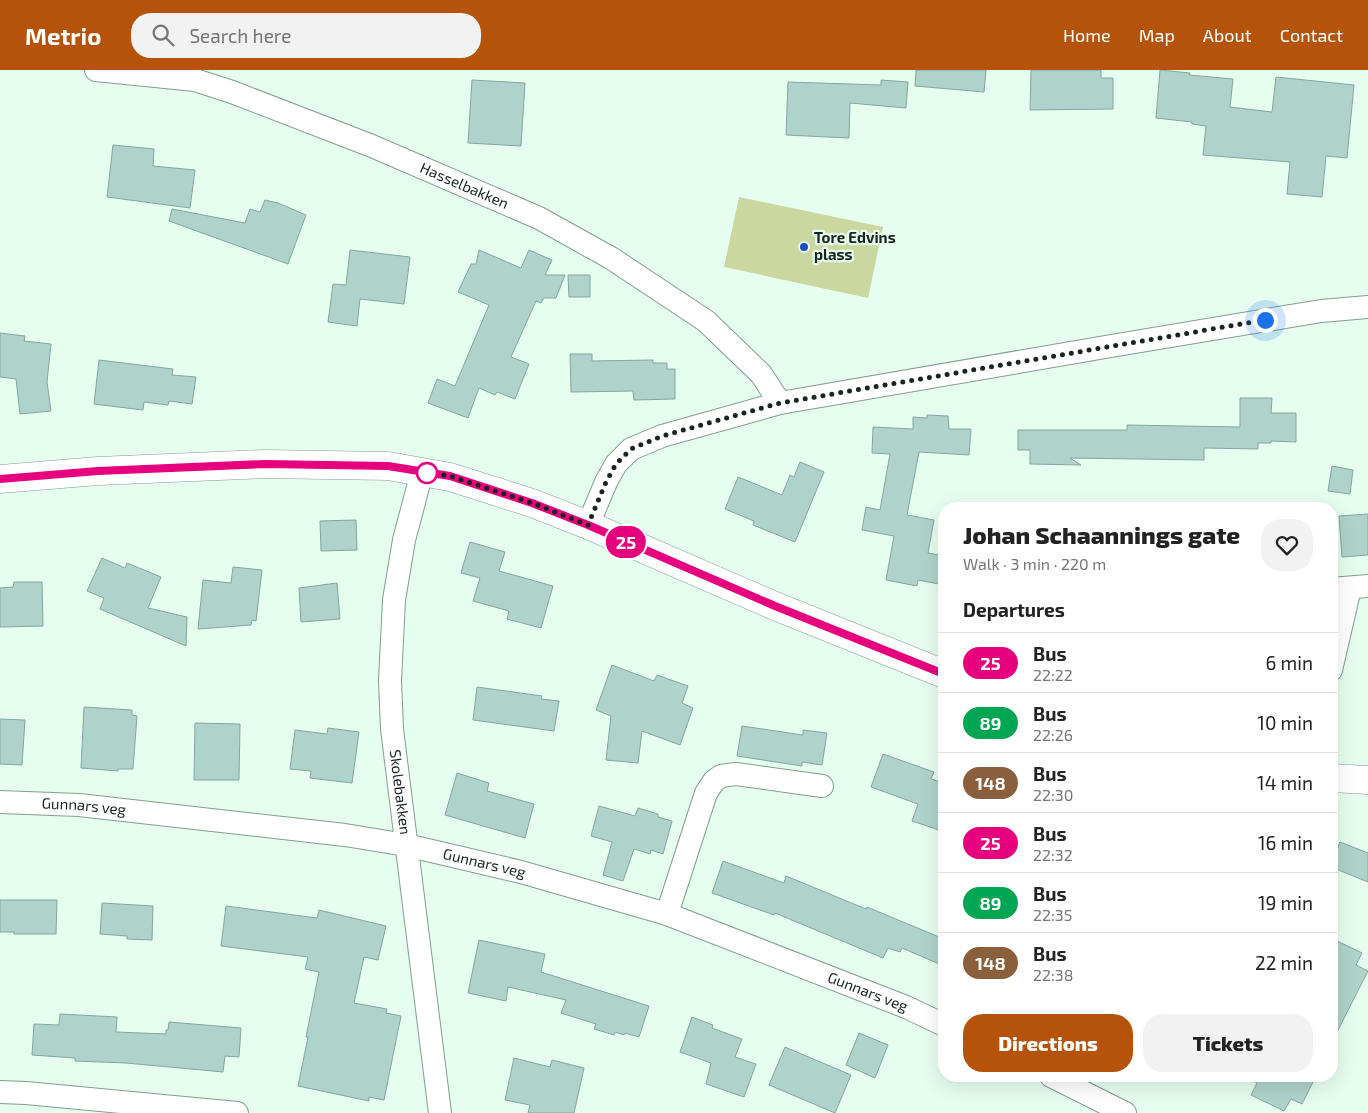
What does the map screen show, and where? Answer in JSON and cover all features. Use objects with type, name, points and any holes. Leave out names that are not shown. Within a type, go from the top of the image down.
[{"type":"street","name":"Hasselbakken","points":[[96,70],[195,80],[232,92],[372,146],[539,218],[611,258],[706,321],[761,374],[780,403]]},
{"type":"street","points":[[588,525],[606,482],[616,464],[631,449],[662,436],[780,403],[1321,311],[1368,307]]},
{"type":"street","points":[[0,479],[98,471],[265,464],[388,466],[450,476],[532,503],[588,525],[775,606],[938,672]]},
{"type":"street","name":"Skolebakken","points":[[422,472],[404,540],[394,600],[390,682],[392,729],[440,1113]]},
{"type":"street","points":[[1338,640],[1350,588]]},
{"type":"street","points":[[667,914],[706,793],[714,781],[721,776],[736,774],[822,786]]},
{"type":"street","points":[[1338,778],[1368,780]]},
{"type":"street","name":"Gunnars veg","points":[[0,802],[79,805],[345,835],[406,845],[521,872],[667,914],[906,1007],[938,1022]]},
{"type":"street","points":[[1062,1082],[1125,1113]]},
{"type":"street","points":[[0,1092],[237,1113]]},
{"type":"green space","name":"Tore Edvins plass","points":[[739,197],[883,227],[868,298],[724,267]]},
{"type":"building","points":[[916,70],[986,70],[984,92],[915,86]]},
{"type":"building","points":[[1031,70],[1101,70],[1101,78],[1113,78],[1113,109],[1030,110]]},
{"type":"building","points":[[1160,70],[1233,79],[1230,107],[1272,112],[1276,77],[1354,85],[1347,158],[1326,156],[1322,197],[1287,194],[1290,162],[1203,155],[1206,126],[1192,124],[1192,122],[1156,118]]},
{"type":"building","points":[[472,80],[525,83],[521,146],[468,143]]},
{"type":"building","points":[[881,80],[908,82],[906,108],[850,103],[849,138],[786,135],[788,82],[881,85]]},
{"type":"building","points":[[113,145],[154,149],[153,166],[195,170],[190,208],[107,197]]},
{"type":"building","points":[[265,200],[278,203],[306,215],[288,264],[169,221],[172,209],[245,223],[250,209],[260,212]]},
{"type":"building","points":[[350,250],[410,257],[404,304],[360,299],[357,326],[328,322],[333,284],[346,285]]},
{"type":"building","points":[[479,250],[521,268],[529,250],[552,260],[545,275],[565,275],[556,298],[544,298],[541,303],[536,301],[511,357],[529,364],[515,399],[497,392],[495,395],[479,388],[468,418],[428,403],[437,379],[455,386],[489,305],[458,292],[471,264],[476,264]]},
{"type":"building","points":[[568,275],[590,275],[590,297],[569,297]]},
{"type":"building","points":[[0,333],[25,336],[24,341],[51,344],[47,382],[51,411],[20,414],[16,379],[0,377]]},
{"type":"building","points":[[570,354],[592,354],[592,361],[653,360],[653,363],[667,363],[667,369],[675,369],[675,399],[634,400],[633,391],[571,392]]},
{"type":"building","points":[[99,360],[173,369],[172,375],[196,377],[192,404],[169,401],[168,405],[144,402],[143,410],[94,404]]},
{"type":"building","points":[[1240,398],[1272,398],[1271,413],[1296,413],[1296,442],[1271,441],[1271,443],[1258,443],[1258,449],[1204,448],[1204,460],[1070,458],[1081,465],[1030,464],[1030,450],[1018,450],[1018,430],[1127,430],[1127,425],[1240,427]]},
{"type":"building","points":[[927,415],[948,416],[949,429],[971,429],[969,455],[919,452],[907,515],[934,520],[928,553],[938,555],[938,584],[918,580],[917,586],[886,580],[894,536],[862,530],[866,507],[880,510],[890,454],[872,453],[873,427],[913,429],[913,417],[927,418]]},
{"type":"building","points":[[800,462],[824,472],[795,542],[753,525],[754,521],[725,509],[738,477],[782,495],[790,475],[794,477]]},
{"type":"building","points":[[1332,466],[1353,470],[1350,494],[1328,491]]},
{"type":"building","points":[[1368,514],[1368,555],[1342,557],[1339,516]]},
{"type":"building","points":[[356,520],[357,550],[321,551],[320,521]]},
{"type":"building","points":[[470,542],[505,552],[499,571],[553,586],[541,628],[507,619],[509,611],[473,601],[480,578],[461,573]]},
{"type":"building","points":[[102,558],[125,568],[127,563],[161,577],[148,608],[187,617],[186,646],[100,609],[104,598],[87,591]]},
{"type":"building","points":[[233,567],[262,570],[256,621],[252,620],[251,625],[198,629],[203,580],[231,583]]},
{"type":"building","points":[[14,582],[42,582],[43,626],[0,627],[0,588],[13,587]]},
{"type":"building","points":[[337,583],[340,619],[301,622],[299,588]]},
{"type":"building","points":[[612,665],[654,681],[657,675],[688,686],[682,703],[693,708],[680,745],[642,731],[638,763],[606,760],[611,716],[596,710]]},
{"type":"building","points":[[477,687],[542,696],[541,699],[559,701],[554,731],[473,720]]},
{"type":"building","points":[[84,707],[132,710],[132,715],[137,716],[133,769],[118,769],[118,771],[81,768]]},
{"type":"building","points":[[0,719],[25,720],[22,765],[0,764]]},
{"type":"building","points":[[195,723],[240,724],[239,780],[194,780]]},
{"type":"building","points":[[742,726],[803,735],[803,730],[827,733],[822,765],[802,762],[802,766],[737,756]]},
{"type":"building","points":[[328,728],[359,732],[352,783],[310,778],[311,771],[290,769],[295,730],[327,734]]},
{"type":"building","points":[[883,754],[934,772],[931,779],[938,781],[938,830],[912,821],[918,804],[871,787]]},
{"type":"building","points":[[457,773],[489,783],[487,791],[534,804],[525,838],[445,815]]},
{"type":"building","points":[[599,806],[635,816],[638,808],[658,814],[658,817],[672,821],[663,854],[651,850],[650,854],[634,849],[623,881],[603,875],[612,842],[591,836]]},
{"type":"building","points":[[1340,842],[1368,853],[1368,882],[1338,870],[1338,847]]},
{"type":"building","points":[[723,861],[784,883],[786,876],[938,937],[938,963],[902,948],[900,952],[888,948],[883,958],[775,913],[774,915],[712,893]]},
{"type":"building","points":[[0,900],[57,900],[56,934],[0,932]]},
{"type":"building","points":[[102,903],[153,906],[152,940],[127,939],[127,936],[100,934]]},
{"type":"building","points":[[226,906],[317,918],[319,910],[386,926],[378,960],[364,957],[354,1003],[387,1009],[386,1013],[401,1016],[384,1100],[369,1097],[369,1101],[298,1086],[319,972],[305,969],[308,957],[221,946]]},
{"type":"building","points":[[479,940],[545,954],[541,972],[649,1006],[639,1037],[615,1032],[614,1035],[594,1029],[596,1024],[561,1013],[566,1000],[508,987],[506,1001],[468,993]]},
{"type":"building","points":[[1338,941],[1362,953],[1356,965],[1368,971],[1338,1030]]},
{"type":"building","points":[[60,1014],[117,1017],[116,1032],[166,1034],[169,1022],[241,1028],[239,1057],[225,1056],[223,1072],[126,1063],[75,1061],[75,1058],[32,1055],[34,1024],[59,1025]]},
{"type":"building","points":[[692,1017],[713,1025],[712,1028],[742,1039],[735,1057],[756,1064],[744,1097],[706,1084],[711,1063],[680,1052]]},
{"type":"building","points":[[859,1033],[888,1045],[875,1078],[846,1065]]},
{"type":"building","points":[[785,1047],[851,1075],[835,1113],[769,1085]]},
{"type":"building","points":[[514,1058],[550,1067],[552,1060],[584,1068],[574,1113],[528,1113],[530,1105],[505,1100]]},
{"type":"building","points":[[1255,1082],[1313,1082],[1302,1104],[1291,1099],[1284,1111],[1251,1095],[1257,1083]]},
{"type":"bus line","name":"25","points":[[0,479],[98,471],[265,464],[388,466],[450,476],[532,503],[588,525],[775,606],[938,672]]},
{"type":"place","name":"Tore Edvins plass","points":[[804,247]]},
{"type":"route","points":[[427,473],[422,472],[450,476],[532,503],[588,525],[606,482],[616,464],[631,449],[662,436],[780,403],[1265,320]]}]
